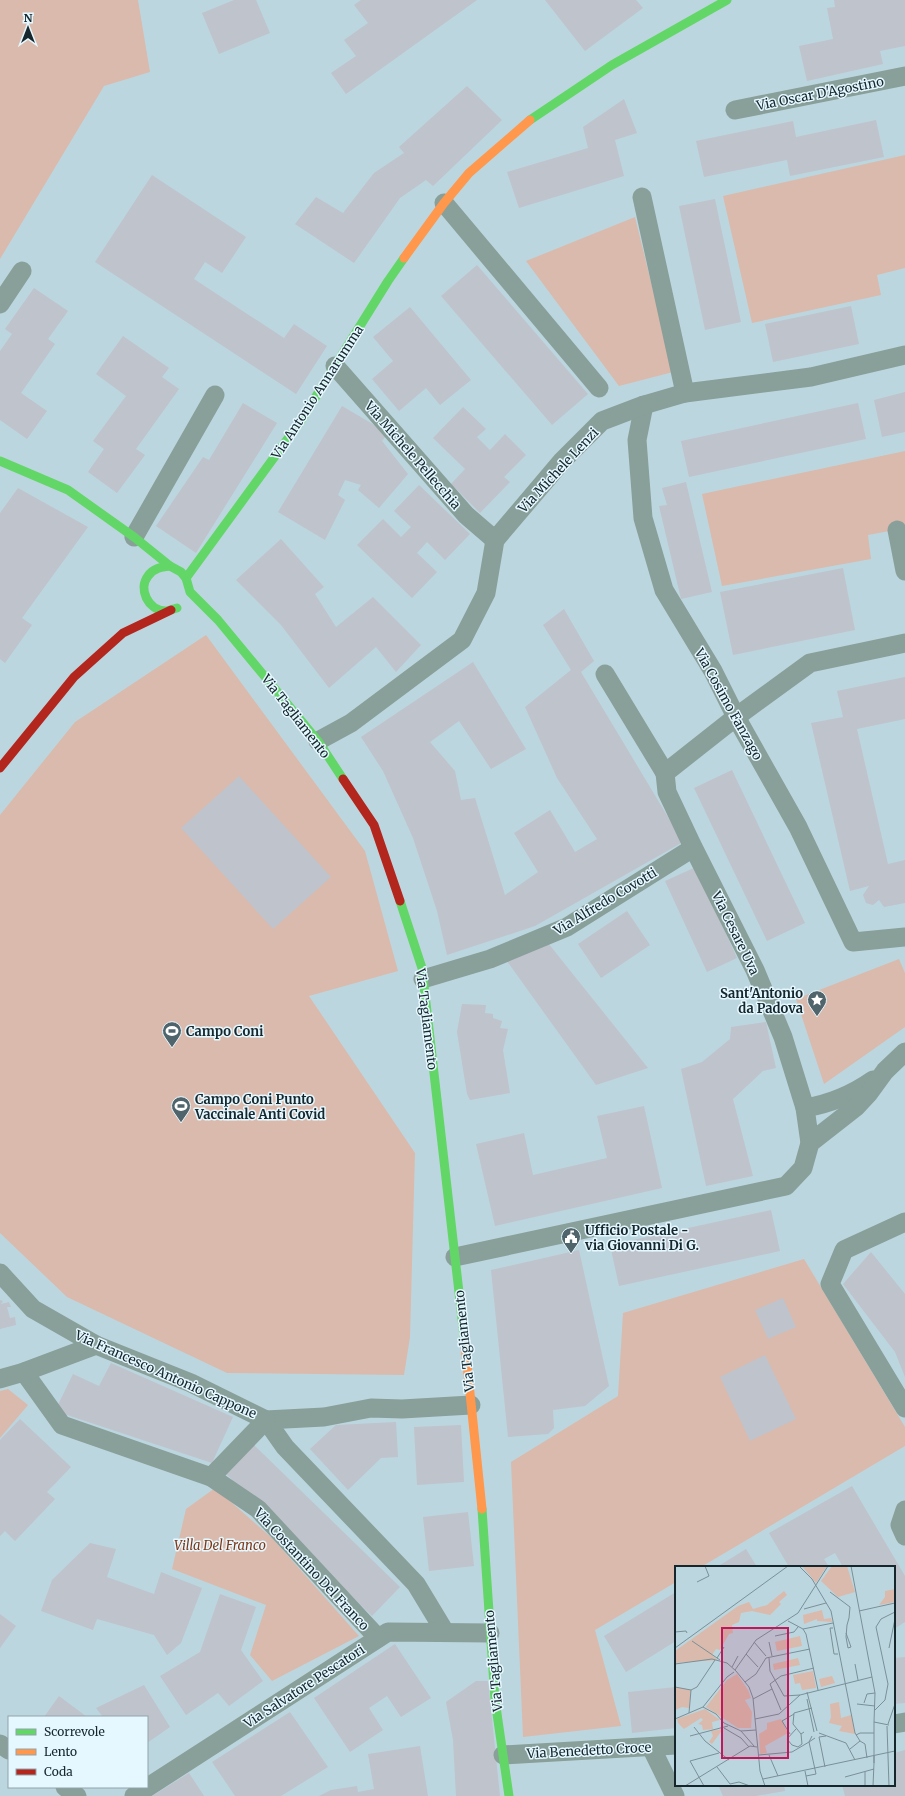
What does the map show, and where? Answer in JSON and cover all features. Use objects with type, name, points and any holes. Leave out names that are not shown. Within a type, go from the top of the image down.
[{"type":"main road","name":"Via Antonio Annarumma","points":[[186,578],[300,422],[388,281],[444,203],[469,173],[524,124],[612,65],[727,0]]},
{"type":"main road","points":[[0,461],[68,490],[137,544],[170,566],[178,569],[186,578],[190,592],[179,608],[123,633],[74,677],[0,768]]},
{"type":"main road","points":[[137,605],[143,591],[147,570],[170,566]]},
{"type":"main road","points":[[143,591],[150,604],[156,609],[161,611],[179,608]]},
{"type":"main road","name":"Via Tagliamento","points":[[190,592],[218,620],[318,741],[374,825],[422,968],[480,1479],[494,1700],[509,1796]]},
{"type":"main road","points":[[199,613],[218,620]]},
{"type":"main road","points":[[123,633],[130,619]]},
{"type":"street","name":"Via Oscar D'Agostino","points":[[735,110],[905,76]]},
{"type":"street","points":[[642,197],[685,392]]},
{"type":"street","points":[[444,203],[599,388]]},
{"type":"street","points":[[0,304],[22,271]]},
{"type":"street","name":"Via Michele Lenzi","points":[[495,540],[562,461],[602,421],[644,405],[685,392],[811,377],[905,355]]},
{"type":"street","name":"Via Michele Pellecchia","points":[[335,366],[466,515],[495,540]]},
{"type":"street","points":[[137,544],[215,395]]},
{"type":"street","name":"Via Cosimo Fanzago","points":[[644,405],[636,440],[643,518],[664,590],[713,671],[736,717],[798,827],[853,942],[905,937]]},
{"type":"street","points":[[897,530],[905,571]]},
{"type":"street","points":[[318,741],[351,723],[462,640],[486,594],[495,540]]},
{"type":"street","points":[[665,773],[736,717],[810,663],[905,643]]},
{"type":"street","name":"Via Cesare Uva","points":[[605,674],[665,773],[667,792],[693,848],[755,970],[783,1037],[805,1108],[810,1143]]},
{"type":"street","name":"Via Alfredo Covotti","points":[[423,979],[490,959],[567,927],[693,848]]},
{"type":"street","points":[[805,1108],[824,1104],[864,1086],[905,1052]]},
{"type":"street","points":[[455,1257],[786,1186],[803,1168],[810,1143],[856,1107],[869,1093],[885,1070]]},
{"type":"street","points":[[905,1222],[844,1250],[830,1284],[905,1408]]},
{"type":"street","name":"Via Francesco Antonio Cappone","points":[[0,1273],[33,1309],[96,1345],[191,1383],[266,1420],[285,1447],[416,1584],[445,1632]]},
{"type":"street","points":[[0,1378],[24,1372],[96,1345]]},
{"type":"street","name":"Via Costantino Del Franco","points":[[24,1372],[62,1425],[211,1478],[258,1509],[378,1638]]},
{"type":"street","name":"Via Tagliamento","points":[[266,1420],[324,1417],[371,1408],[402,1409],[471,1405]]},
{"type":"street","points":[[211,1478],[266,1420]]},
{"type":"street","points":[[905,1510],[900,1525],[905,1536]]},
{"type":"street","name":"Via Salvatore Pescatori","points":[[148,1787],[388,1632],[490,1633]]},
{"type":"street","points":[[895,1724],[905,1722]]},
{"type":"street","name":"Via Benedetto Croce","points":[[503,1755],[675,1745]]},
{"type":"street","points":[[650,1747],[675,1796]]},
{"type":"street","points":[[66,1788],[77,1796]]},
{"type":"street","name":"Via Salvatore Pescatori","points":[[134,1796],[146,1788]]},
{"type":"green space","points":[[0,0],[138,0],[150,72],[104,86],[0,259]]},
{"type":"green space","points":[[905,155],[905,268],[877,275],[881,295],[752,323],[723,196]]},
{"type":"green space","points":[[635,217],[673,372],[619,386],[526,261]]},
{"type":"green space","points":[[905,451],[905,528],[868,535],[871,559],[722,586],[702,494]]},
{"type":"green space","name":"Campo Coni","points":[[206,635],[365,851],[398,971],[309,996],[415,1153],[410,1337],[404,1375],[227,1373],[67,1297],[0,1233],[0,815],[75,722]]},
{"type":"green space","points":[[899,959],[905,973],[905,1027],[824,1084],[796,999]]},
{"type":"green space","points":[[804,1259],[905,1427],[905,1446],[703,1566],[675,1566],[675,1583],[595,1630],[621,1726],[523,1737],[511,1462],[618,1396],[623,1313]]},
{"type":"green space","points":[[8,1389],[28,1405],[0,1438],[0,1391]]},
{"type":"green space","name":"Villa Del Franco","points":[[215,1488],[273,1539],[359,1636],[272,1681],[250,1655],[266,1605],[172,1569],[186,1509]]},
{"type":"building","points":[[234,0],[256,0],[270,33],[219,54],[202,13]]},
{"type":"building","points":[[361,0],[477,0],[346,94],[331,73],[356,56],[344,40],[368,23],[354,5]]},
{"type":"building","points":[[545,0],[636,0],[643,8],[585,51]]},
{"type":"building","points":[[834,0],[905,0],[905,46],[880,51],[883,64],[807,81],[799,46],[833,39],[827,8],[835,7]]},
{"type":"building","points":[[467,86],[502,120],[433,186],[426,180],[400,198],[354,263],[295,224],[316,197],[343,213],[374,173],[404,153],[399,147]]},
{"type":"building","points":[[624,99],[637,133],[615,140],[624,176],[519,208],[507,172],[588,148],[583,127]]},
{"type":"building","points":[[876,120],[884,157],[790,176],[787,160],[704,177],[696,141],[793,121],[796,137]]},
{"type":"building","points":[[152,175],[246,237],[222,273],[205,262],[194,279],[284,338],[294,324],[327,346],[296,394],[95,262]]},
{"type":"building","points":[[715,199],[741,322],[705,330],[679,206]]},
{"type":"building","points":[[477,265],[588,394],[552,425],[441,296]]},
{"type":"building","points":[[34,288],[68,311],[48,339],[55,344],[21,393],[47,411],[27,439],[0,420],[0,351],[12,334],[5,329]]},
{"type":"building","points":[[851,306],[859,344],[773,362],[765,324]]},
{"type":"building","points":[[410,307],[471,380],[440,405],[426,388],[399,411],[372,379],[393,361],[373,337]]},
{"type":"building","points":[[123,336],[169,368],[162,377],[179,389],[136,449],[145,455],[117,493],[88,472],[104,449],[93,441],[126,396],[96,374]]},
{"type":"building","points":[[905,392],[905,432],[882,437],[874,400]]},
{"type":"building","points":[[243,403],[277,423],[196,553],[156,526],[203,457],[209,460]]},
{"type":"building","points":[[858,403],[866,439],[689,477],[681,441]]},
{"type":"building","points":[[342,406],[388,433],[382,441],[408,474],[379,508],[358,490],[361,485],[345,480],[338,495],[345,500],[325,540],[278,512]]},
{"type":"building","points":[[463,407],[486,429],[477,437],[490,450],[505,434],[526,455],[504,477],[510,482],[480,513],[451,484],[465,469],[433,438]]},
{"type":"building","points":[[686,482],[712,592],[681,599],[659,506],[667,505],[662,488]]},
{"type":"building","points":[[419,485],[470,534],[445,560],[427,542],[417,553],[437,572],[412,598],[357,545],[383,519],[401,537],[411,527],[394,511]]},
{"type":"building","points":[[18,488],[88,527],[22,618],[32,625],[5,663],[0,659],[0,513]]},
{"type":"building","points":[[281,539],[324,587],[315,594],[336,627],[373,597],[421,645],[396,672],[376,647],[329,688],[281,625],[236,580]]},
{"type":"building","points":[[843,568],[855,630],[733,655],[720,592]]},
{"type":"building","points":[[564,609],[594,661],[581,672],[683,842],[535,926],[447,955],[437,911],[413,838],[383,771],[361,737],[473,662],[526,749],[491,769],[459,721],[430,742],[455,771],[461,800],[475,798],[505,895],[538,872],[514,833],[550,810],[575,852],[597,839],[557,778],[525,707],[571,670],[543,625]]},
{"type":"building","points":[[905,677],[905,719],[857,729],[888,864],[905,860],[905,903],[884,907],[879,900],[873,905],[866,903],[863,895],[869,886],[850,891],[811,723],[843,717],[837,691]]},
{"type":"building","points":[[732,770],[805,923],[767,941],[694,788]]},
{"type":"building","points":[[239,776],[331,877],[273,929],[181,828]]},
{"type":"building","points":[[696,867],[737,958],[707,972],[665,881]]},
{"type":"building","points":[[627,911],[650,945],[601,978],[578,944]]},
{"type":"building","points":[[548,943],[648,1068],[596,1085],[504,957]]},
{"type":"building","points":[[462,1004],[486,1005],[485,1013],[493,1014],[493,1018],[502,1021],[500,1028],[508,1029],[503,1050],[510,1093],[470,1100],[467,1094],[457,1032]]},
{"type":"building","points":[[766,1022],[776,1068],[763,1071],[733,1099],[753,1176],[706,1186],[681,1069],[702,1062],[730,1039],[731,1027]]},
{"type":"building","points":[[644,1106],[662,1188],[495,1226],[476,1144],[524,1133],[533,1175],[607,1158],[597,1116]]},
{"type":"building","points":[[771,1210],[780,1251],[619,1286],[610,1245]]},
{"type":"building","points":[[579,1250],[609,1386],[585,1406],[553,1410],[554,1428],[548,1434],[508,1437],[491,1270]]},
{"type":"building","points":[[871,1252],[905,1294],[905,1377],[895,1352],[843,1284]]},
{"type":"building","points":[[783,1298],[796,1327],[768,1339],[755,1310]]},
{"type":"building","points":[[0,1300],[3,1301],[1,1304],[9,1302],[11,1307],[7,1307],[10,1318],[15,1317],[16,1325],[0,1329]]},
{"type":"building","points":[[765,1355],[796,1419],[750,1441],[720,1377]]},
{"type":"building","points":[[111,1363],[233,1417],[212,1463],[55,1411],[73,1374],[99,1386]]},
{"type":"building","points":[[20,1419],[71,1467],[47,1492],[55,1499],[15,1541],[5,1531],[0,1536],[0,1440]]},
{"type":"building","points":[[396,1422],[398,1457],[381,1458],[348,1490],[310,1449],[336,1425]]},
{"type":"building","points":[[461,1425],[464,1482],[417,1485],[414,1427]]},
{"type":"building","points":[[250,1441],[400,1587],[372,1616],[222,1470]]},
{"type":"building","points":[[852,1486],[905,1576],[905,1622],[895,1628],[895,1566],[842,1566],[835,1553],[824,1559],[828,1566],[788,1566],[769,1533]]},
{"type":"building","points":[[468,1512],[474,1566],[429,1571],[423,1517]]},
{"type":"building","points":[[90,1543],[116,1549],[107,1577],[154,1594],[161,1572],[202,1588],[181,1643],[167,1655],[154,1635],[97,1619],[93,1630],[41,1611],[52,1580]]},
{"type":"building","points":[[746,1549],[756,1566],[719,1566]]},
{"type":"building","points":[[675,1593],[675,1642],[626,1672],[604,1636]]},
{"type":"building","points":[[220,1594],[256,1607],[241,1650],[263,1681],[229,1706],[218,1693],[186,1715],[160,1676],[200,1652]]},
{"type":"building","points":[[0,1614],[16,1626],[0,1648]]},
{"type":"building","points":[[395,1644],[431,1698],[401,1717],[387,1696],[369,1708],[383,1730],[350,1752],[314,1698]]},
{"type":"building","points":[[905,1657],[905,1703],[895,1704],[895,1658]]},
{"type":"building","points":[[476,1681],[488,1681],[500,1796],[456,1796],[453,1740],[446,1702]]},
{"type":"building","points":[[144,1685],[170,1727],[148,1742],[148,1716],[102,1716],[96,1708]]},
{"type":"building","points":[[675,1687],[675,1728],[632,1733],[628,1692]]},
{"type":"building","points":[[59,1696],[86,1716],[45,1716]]},
{"type":"building","points":[[290,1712],[328,1767],[281,1796],[235,1796],[212,1762]]},
{"type":"building","points":[[420,1746],[428,1796],[319,1796],[331,1790],[357,1786],[358,1792],[374,1789],[368,1754]]},
{"type":"building","points":[[905,1750],[905,1796],[845,1796],[842,1786],[895,1786],[895,1753]]},
{"type":"building","points":[[189,1773],[204,1796],[152,1796]]},
{"type":"building","points":[[718,1786],[784,1786],[785,1791],[756,1796],[723,1796]]},
{"type":"traffic: fast","points":[[530,120],[612,65],[727,0]]},
{"type":"traffic: fast","points":[[186,578],[300,422],[404,258]]},
{"type":"traffic: fast","points":[[0,461],[68,490],[134,537],[170,566],[181,572],[186,578],[190,592],[218,620],[318,741],[343,779]]},
{"type":"traffic: fast","points":[[170,566],[158,568],[152,571],[145,581],[144,587],[146,598],[154,607],[159,610],[166,611],[177,608]]},
{"type":"traffic: fast","points":[[400,901],[422,968],[465,1345]]},
{"type":"traffic: fast","points":[[482,1509],[495,1700],[509,1796]]},
{"type":"traffic: slow","points":[[404,258],[444,203],[469,173],[530,120]]},
{"type":"traffic: slow","points":[[465,1345],[482,1509]]},
{"type":"traffic: jam","points":[[0,768],[74,677],[123,633],[171,610]]},
{"type":"traffic: jam","points":[[343,779],[374,825],[400,901]]},
{"type":"place","name":"Sant'Antonio da Padova","points":[[817,1017]]},
{"type":"place","name":"Campo Coni","points":[[172,1048]]},
{"type":"place","name":"Campo Coni Punto Vaccinale Anti Covid","points":[[181,1123]]},
{"type":"place","name":"Ufficio Postale - via Giovanni Di G.","points":[[571,1254]]}]
